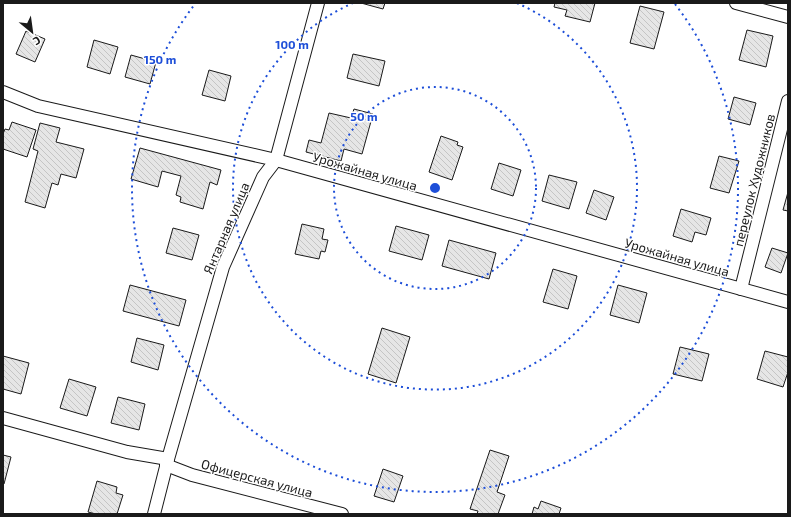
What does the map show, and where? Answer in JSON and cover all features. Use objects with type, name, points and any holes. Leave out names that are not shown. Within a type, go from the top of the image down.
[{"type":"street","name":"Янтарная улица","points":[[154,514],[167,462],[223,267],[263,178],[276,160],[318,3]]},
{"type":"street","points":[[736,3],[788,17]]},
{"type":"street","name":"Урожайная улица","points":[[3,92],[38,106],[276,160],[788,302]]},
{"type":"street","name":"переулок Художников","points":[[740,289],[788,101]]},
{"type":"street","name":"Офицерская улица","points":[[3,418],[167,462],[192,476],[342,514]]},
{"type":"building","points":[[361,3],[385,3],[383,9]]},
{"type":"building","points":[[555,3],[595,3],[590,22],[565,16],[567,10],[554,7]]},
{"type":"building","points":[[640,6],[664,12],[654,49],[630,43]]},
{"type":"building","points":[[747,30],[773,36],[766,67],[739,60]]},
{"type":"building","points":[[26,31],[45,39],[35,62],[16,54]]},
{"type":"building","points":[[94,40],[118,47],[110,74],[87,67]]},
{"type":"building","points":[[353,54],[385,61],[379,86],[347,78]]},
{"type":"building","points":[[131,55],[156,62],[150,84],[125,77]]},
{"type":"building","points":[[209,70],[231,76],[225,101],[202,95]]},
{"type":"building","points":[[734,97],[756,103],[750,125],[728,119]]},
{"type":"building","points":[[354,109],[373,114],[362,154],[344,149],[341,161],[306,152],[309,140],[321,143],[329,113],[351,118]]},
{"type":"building","points":[[12,122],[36,130],[27,157],[3,149],[3,134],[5,129],[9,130]]},
{"type":"building","points":[[40,123],[60,128],[56,142],[84,149],[76,178],[61,174],[58,185],[52,183],[45,208],[25,202],[38,151],[33,149]]},
{"type":"building","points":[[441,136],[458,142],[457,145],[463,147],[452,180],[429,172]]},
{"type":"building","points":[[140,148],[221,170],[217,185],[210,182],[203,209],[180,202],[181,197],[176,195],[181,176],[162,171],[158,187],[131,179]]},
{"type":"building","points":[[719,156],[739,161],[729,193],[710,188]]},
{"type":"building","points":[[499,163],[521,170],[513,196],[491,189]]},
{"type":"building","points":[[549,175],[577,182],[569,209],[542,201]]},
{"type":"building","points":[[594,190],[614,197],[606,220],[586,213]]},
{"type":"building","points":[[788,192],[788,211],[783,210]]},
{"type":"building","points":[[681,209],[711,218],[706,235],[695,232],[692,242],[673,236]]},
{"type":"building","points":[[302,224],[324,229],[322,239],[328,240],[325,252],[321,251],[319,259],[295,254]]},
{"type":"building","points":[[396,226],[429,235],[422,260],[389,251]]},
{"type":"building","points":[[173,228],[199,235],[192,260],[166,253]]},
{"type":"building","points":[[449,240],[496,253],[489,279],[442,266]]},
{"type":"building","points":[[772,248],[788,253],[781,273],[765,267]]},
{"type":"building","points":[[553,269],[577,276],[568,309],[543,302]]},
{"type":"building","points":[[130,285],[186,300],[179,326],[123,311]]},
{"type":"building","points":[[618,285],[647,293],[639,323],[610,315]]},
{"type":"building","points":[[382,328],[410,337],[396,383],[368,374]]},
{"type":"building","points":[[137,338],[164,345],[158,370],[131,362]]},
{"type":"building","points":[[680,347],[709,354],[702,381],[673,374]]},
{"type":"building","points":[[765,351],[788,357],[788,372],[783,387],[757,379]]},
{"type":"building","points":[[3,356],[29,363],[21,394],[3,389]]},
{"type":"building","points":[[69,379],[96,387],[87,416],[60,408]]},
{"type":"building","points":[[118,397],[145,404],[139,430],[111,423]]},
{"type":"building","points":[[490,450],[509,456],[497,492],[505,495],[498,514],[477,514],[478,511],[470,509]]},
{"type":"building","points":[[3,455],[11,457],[4,484],[3,484]]},
{"type":"building","points":[[383,469],[403,476],[394,502],[374,496]]},
{"type":"building","points":[[97,481],[117,487],[116,493],[123,495],[117,514],[96,514],[88,512]]},
{"type":"building","points":[[541,501],[561,508],[559,514],[532,514],[534,507],[538,509]]}]
